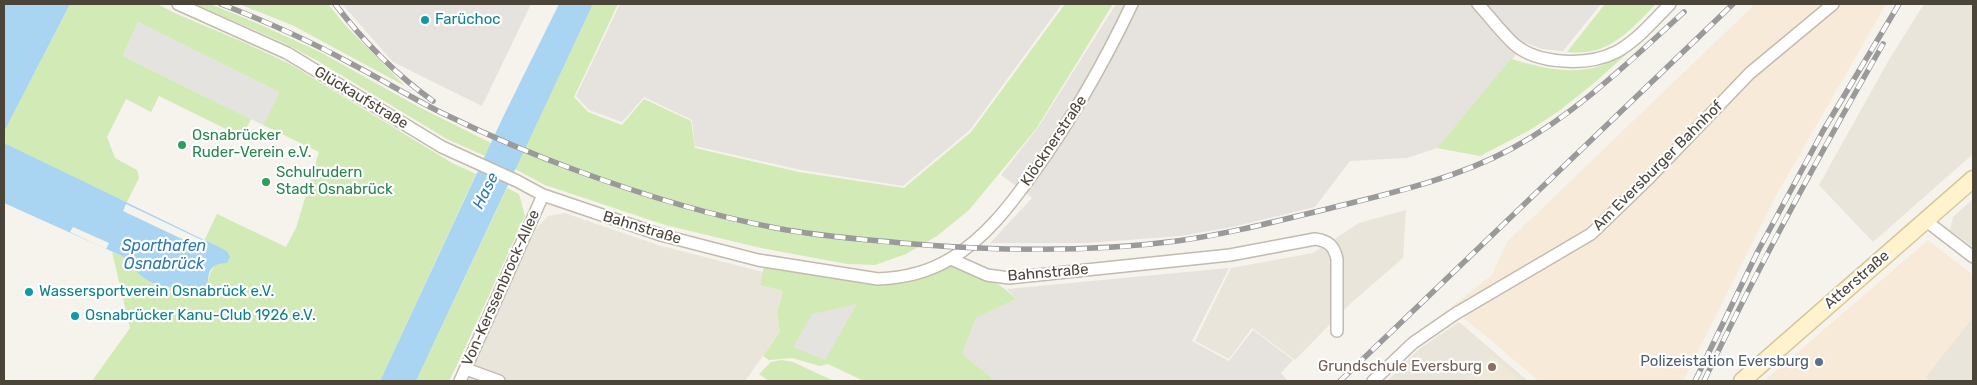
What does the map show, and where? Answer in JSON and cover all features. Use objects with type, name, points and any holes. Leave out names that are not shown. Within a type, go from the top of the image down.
[{"type":"street","name":"Glückaufstraße","points":[[178,4],[287,53],[442,147],[517,181],[542,196]]},
{"type":"street","name":"Klöcknerstraße","points":[[951,259],[967,248],[988,229],[1016,196],[1051,148],[1081,102],[1132,4]]},
{"type":"street","points":[[1478,4],[1515,45],[1554,60],[1581,61],[1600,58],[1616,52],[1633,40],[1670,4]]},
{"type":"street","name":"Am Eversburger Bahnhof","points":[[1373,381],[1414,343],[1455,314],[1591,234],[1650,177],[1750,73],[1833,4]]},
{"type":"street","name":"Atterstraße","points":[[1742,381],[1973,179]]},
{"type":"street","name":"Bahnstraße","points":[[542,196],[661,235],[758,260],[878,279],[897,279],[916,275],[951,259],[987,275],[1009,278],[1230,255],[1315,240],[1326,241],[1334,248],[1337,259],[1337,331]]},
{"type":"street","name":"Von-Kerssenbrock-Allee","points":[[460,381],[542,196]]},
{"type":"street","points":[[1925,220],[1973,257]]},
{"type":"street","points":[[466,369],[499,381]]},
{"type":"shaded area","points":[[342,4],[531,4],[482,106],[393,62]]},
{"type":"shaded area","points":[[620,4],[1062,4],[970,130],[903,186],[801,170],[695,146],[692,120],[644,97],[622,122],[589,110],[576,96]]},
{"type":"shaded area","points":[[1116,4],[1601,4],[1563,51],[1542,49],[1526,43],[1437,148],[1407,158],[1350,161],[1315,207],[1232,227],[1180,236],[1087,243],[990,243],[1032,198],[1001,175],[1037,129]]},
{"type":"shaded area","points":[[1755,4],[1886,4],[1778,192],[1683,381],[1539,381],[1451,307],[1492,275],[1507,242]]},
{"type":"shaded area","points":[[1924,4],[1973,4],[1973,154],[1873,242],[1819,185],[1890,58]]},
{"type":"shaded area","points":[[138,22],[279,92],[263,125],[123,56]]},
{"type":"shaded area","points":[[1973,199],[1973,247],[1950,230],[1953,217]]},
{"type":"shaded area","points":[[1406,210],[1403,258],[1350,304],[1295,360],[1252,328],[1229,359],[1195,341],[1231,268],[1313,253],[1359,223]]},
{"type":"shaded area","points":[[565,213],[658,245],[763,272],[760,285],[783,291],[777,313],[780,332],[745,381],[467,381],[535,230],[548,216]]},
{"type":"shaded area","points":[[1928,240],[1973,275],[1973,317],[1926,377],[1930,381],[1764,381]]},
{"type":"shaded area","points":[[1229,268],[1192,341],[1229,361],[1253,330],[1293,360],[1281,373],[1288,381],[996,381],[962,354],[976,318],[1016,299],[1007,289]]},
{"type":"shaded area","points":[[857,304],[825,360],[793,347],[812,314]]},
{"type":"shaded area","points":[[1973,317],[1973,381],[1930,381],[1925,377]]},
{"type":"shaded area","points":[[1459,322],[1528,381],[1387,381],[1419,349]]},
{"type":"shaded area","name":"Grundschule Eversburg","points":[[1490,354],[1522,381],[1465,381]]},
{"type":"green space","points":[[70,4],[157,4],[290,64],[452,163],[476,174],[380,381],[92,381],[130,328],[112,252],[122,256],[134,270],[163,286],[180,288],[198,298],[208,288],[211,271],[227,251],[204,241],[217,214],[286,247],[296,228],[319,152],[263,125],[279,92],[138,22],[123,56],[251,119],[242,137],[159,96],[151,112],[126,99],[107,137],[115,158],[137,170],[139,178],[126,204],[4,143],[4,132]]},
{"type":"green space","points":[[195,4],[210,4],[320,52],[417,106],[491,143],[485,156],[447,139],[316,60],[284,43]]},
{"type":"green space","points":[[239,4],[328,4],[345,25],[405,86],[292,25]]},
{"type":"green space","points":[[593,4],[618,4],[574,97],[588,112],[622,125],[644,99],[691,121],[695,148],[799,172],[904,188],[971,132],[1065,4],[1113,4],[1036,129],[969,210],[937,236],[906,254],[875,265],[847,264],[761,248],[665,225],[545,185],[515,169]]},
{"type":"green space","points":[[1605,4],[1656,4],[1637,24],[1606,46],[1582,52],[1567,52]]},
{"type":"green space","points":[[1629,52],[1559,111],[1530,130],[1480,156],[1437,148],[1511,59],[1543,67],[1575,70],[1601,66]]},
{"type":"green space","points":[[507,188],[519,194],[525,216],[457,365],[449,381],[416,381]]},
{"type":"green space","points":[[951,259],[977,271],[1009,292],[1016,299],[976,318],[962,354],[996,381],[864,381],[828,364],[820,366],[792,358],[769,360],[763,356],[780,332],[777,313],[783,291],[760,285],[765,261],[878,279]]},
{"type":"green space","points":[[782,360],[793,362],[834,381],[769,381],[759,374],[771,362]]},
{"type":"water","points":[[4,4],[70,4],[4,132]]},
{"type":"water","name":"Hase","points":[[559,4],[593,4],[416,381],[380,381],[503,117]]},
{"type":"water","name":"Sporthafen Osnabrück","points":[[4,143],[227,251],[230,257],[227,263],[214,266],[211,269],[208,279],[207,296],[197,296],[180,288],[156,284],[130,266],[122,256],[4,203]]},
{"type":"pier","points":[[126,204],[204,241],[201,248],[123,211]]},
{"type":"pier","points":[[73,227],[109,243],[106,249],[70,232]]},
{"type":"railway","points":[[221,4],[318,46],[429,106],[491,136],[578,171],[676,204],[751,223],[822,235],[936,246],[1039,250],[1108,248],[1216,235],[1377,197],[1468,169],[1511,149],[1558,119],[1602,86],[1684,12]]},
{"type":"railway","points":[[335,4],[380,56],[433,101]]},
{"type":"railway","points":[[1340,381],[1733,4]]},
{"type":"railway","points":[[1695,381],[1758,251],[1823,131],[1899,4]]},
{"type":"railway","points":[[1704,381],[1790,211],[1883,44]]},
{"type":"place","name":"Farüchoc","points":[[425,20]]},
{"type":"place","name":"Osnabrücker Ruder-Verein e.V.","points":[[182,145]]},
{"type":"place","name":"Schulrudern Stadt Osnabrück","points":[[266,182]]},
{"type":"place","name":"Wassersportverein Osnabrück e.V.","points":[[29,292]]},
{"type":"place","name":"Osnabrücker Kanu-Club 1926 e.V.","points":[[75,316]]},
{"type":"place","name":"Polizeistation Eversburg","points":[[1819,362]]},
{"type":"place","name":"Grundschule Eversburg","points":[[1492,367]]}]
